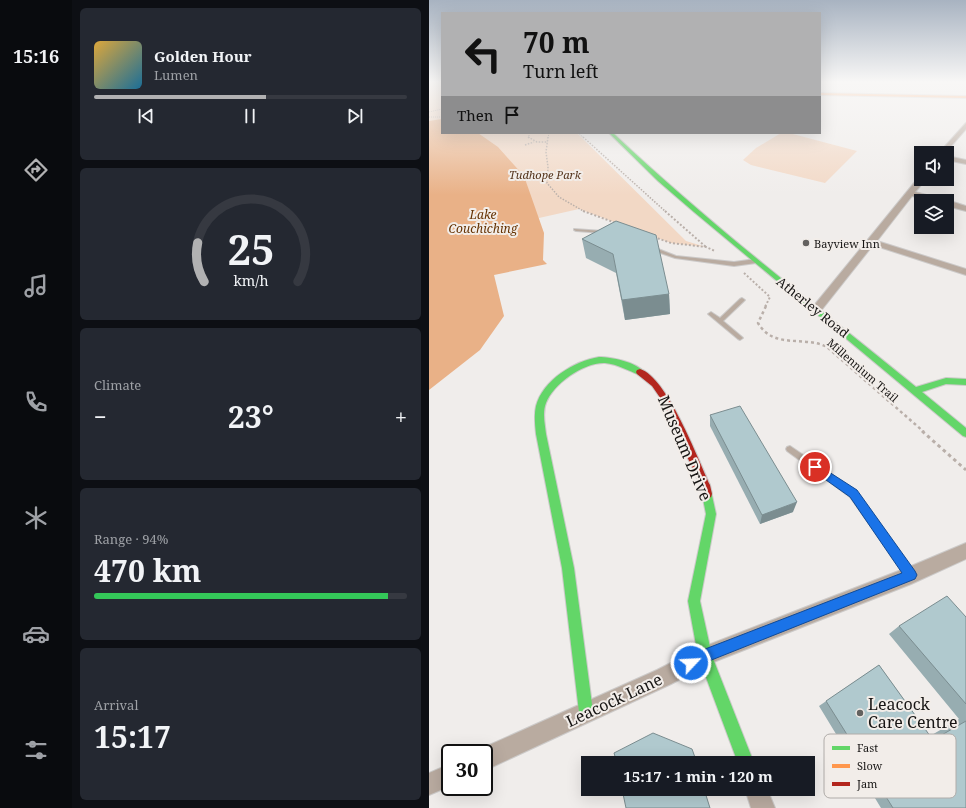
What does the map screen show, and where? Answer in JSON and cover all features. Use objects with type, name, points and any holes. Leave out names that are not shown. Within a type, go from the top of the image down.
[{"type":"main road","name":"Atherley Road","points":[[601,134],[660,180],[756,261],[966,433]]},
{"type":"main road","name":"Atherley Road","points":[[612,134],[660,180]]},
{"type":"main road","name":"Museum Drive","points":[[586,712],[568,569],[541,430],[540,406],[547,392],[575,367],[582,363],[599,360],[611,361],[639,371],[658,385],[705,485],[711,514],[695,601],[705,656],[743,756]]},
{"type":"main road","points":[[915,391],[942,380],[951,379],[966,382]]},
{"type":"street","points":[[948,146],[965,127]]},
{"type":"street","points":[[954,159],[966,162]]},
{"type":"street","points":[[816,310],[845,272],[872,242],[917,186]]},
{"type":"street","points":[[954,205],[966,208]]},
{"type":"street","points":[[872,242],[966,272]]},
{"type":"street","name":"Leacock Lane","points":[[493,755],[705,656],[911,575],[966,551]]},
{"type":"street","points":[[429,784],[441,779]]},
{"type":"street","points":[[759,796],[763,808]]},
{"type":"lane","points":[[576,230],[610,233]]},
{"type":"lane","points":[[646,246],[675,257],[734,264],[756,261]]},
{"type":"lane","points":[[720,321],[742,300]]},
{"type":"lane","points":[[711,314],[740,338]]},
{"type":"lane","points":[[790,449],[853,494],[911,575]]},
{"type":"path","points":[[529,134],[528,137],[535,141],[548,142]]},
{"type":"path","points":[[549,134],[546,176],[547,182],[553,191],[561,199],[579,209],[621,225]]},
{"type":"path","points":[[579,134],[706,247]]},
{"type":"path","points":[[525,145],[535,141]]},
{"type":"path","name":"Millennium Trail","points":[[650,236],[671,243],[706,247],[721,253],[770,297],[758,323],[765,332],[772,337],[788,342],[819,342],[827,347],[966,470]]},
{"type":"green space","name":"Tudhope Park","points":[[429,120],[441,120],[441,134],[578,134],[686,241],[706,247],[671,243],[579,209],[539,218],[429,164]]},
{"type":"green space","points":[[779,134],[793,134],[857,151],[825,183],[751,165],[743,160],[756,148]]},
{"type":"water","name":"Lake Couchiching","points":[[441,120],[441,134],[479,134],[498,147],[524,176],[544,233],[543,260],[547,264],[494,275],[504,316],[480,350],[429,390],[429,121]]},
{"type":"building","points":[[616,221],[656,235],[669,294],[622,300],[613,254],[582,239]]},
{"type":"building","points":[[740,406],[797,502],[762,515],[710,415]]},
{"type":"building","points":[[947,596],[966,617],[966,704],[899,626]]},
{"type":"building","points":[[879,665],[929,734],[847,734],[826,701]]},
{"type":"building","points":[[966,721],[966,808],[893,808],[887,798],[956,798],[956,734],[943,734]]},
{"type":"building","points":[[653,733],[692,749],[694,756],[615,756],[614,753]]},
{"type":"building","points":[[623,796],[706,796],[710,808],[626,808]]},
{"type":"traffic: fast","points":[[612,134],[660,180],[696,211],[966,433]]},
{"type":"traffic: fast","points":[[586,712],[568,568],[541,434],[539,419],[540,408],[544,397],[557,382],[573,369],[591,361],[604,360],[615,362],[640,372]]},
{"type":"traffic: fast","points":[[915,391],[940,382],[966,382]]},
{"type":"traffic: fast","points":[[707,494],[711,514],[694,601],[705,656],[743,756]]},
{"type":"traffic: jam","points":[[640,372],[655,384],[665,398],[705,485],[707,494]]},
{"type":"place","name":"Bayview Inn","points":[[806,243]]},
{"type":"place","name":"Leacock Care Centre","points":[[860,713]]},
{"type":"route","points":[[691,663],[705,656],[911,575],[853,494],[815,467]]}]
